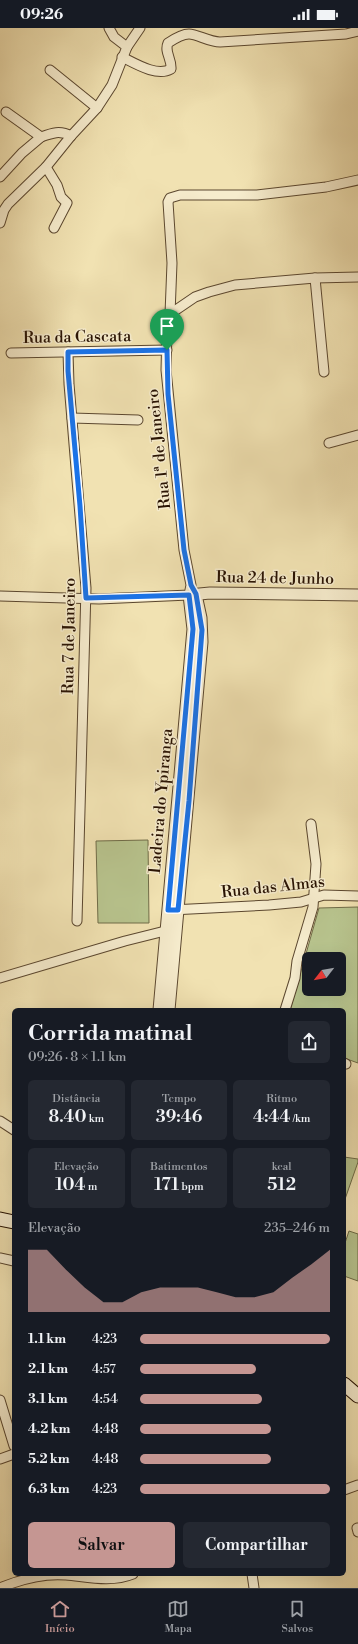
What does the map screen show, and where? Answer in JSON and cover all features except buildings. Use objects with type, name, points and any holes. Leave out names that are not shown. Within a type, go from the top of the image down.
[{"type":"main road","points":[[0,1218],[12,1221]]},
{"type":"main road","points":[[346,1386],[358,1396]]},
{"type":"street","points":[[109,28],[114,37],[127,47]]},
{"type":"street","points":[[0,223],[4,210],[8,204],[46,167],[71,136],[97,108],[112,85],[127,47],[140,28]]},
{"type":"street","points":[[122,57],[149,69],[162,72],[171,69],[172,64],[166,47],[168,43],[186,35],[194,35],[215,42],[304,32],[346,34],[358,31]]},
{"type":"street","points":[[50,70],[97,108]]},
{"type":"street","points":[[6,112],[41,137]]},
{"type":"street","points":[[0,177],[22,153],[41,137],[51,133],[61,132],[71,136]]},
{"type":"street","points":[[46,167],[57,185],[62,197],[67,203],[54,228]]},
{"type":"street","name":"Rua 1ª de Janeiro","points":[[192,592],[184,550],[168,394],[167,331],[170,314],[172,263],[168,202],[170,198],[180,195],[257,195],[326,187],[358,180]]},
{"type":"street","points":[[170,314],[195,297],[223,288],[248,284],[315,278],[358,277]]},
{"type":"street","points":[[315,278],[324,372]]},
{"type":"street","name":"Rua da Cascata","points":[[11,353],[167,350]]},
{"type":"street","name":"Rua 7 de Janeiro","points":[[68,352],[68,371],[86,598],[77,921]]},
{"type":"street","points":[[72,418],[138,420]]},
{"type":"street","points":[[329,443],[358,435]]},
{"type":"street","name":"Rua 24 de Junho","points":[[0,596],[86,598],[192,592],[358,595]]},
{"type":"street","name":"Ladeira do Ypiranga","points":[[159,1008],[189,801],[198,629],[192,592]]},
{"type":"street","points":[[286,1008],[297,961],[312,914],[316,864],[311,824]]},
{"type":"street","name":"Rua das Almas","points":[[173,910],[301,902],[324,895],[358,896]]},
{"type":"street","points":[[0,978],[125,940],[171,929]]},
{"type":"street","name":"Ladeira do Ypiranga","points":[[169,1008],[171,929]]},
{"type":"street","points":[[0,1121],[12,1129]]},
{"type":"street","points":[[0,1258],[12,1261]]},
{"type":"street","points":[[0,1400],[12,1439]]},
{"type":"street","points":[[0,1459],[12,1455]]},
{"type":"street","points":[[346,1489],[358,1485]]},
{"type":"street","points":[[1,1588],[19,1580],[35,1576]]},
{"type":"street","points":[[73,1576],[88,1578],[114,1578],[124,1576]]},
{"type":"street","points":[[252,1576],[254,1588]]},
{"type":"street","points":[[87,1588],[88,1578]]},
{"type":"green space","points":[[148,840],[149,923],[98,923],[96,841]]},
{"type":"green space","points":[[358,907],[358,1063],[346,1059],[346,1008],[291,1008],[302,968],[302,996],[346,996],[346,952],[306,952],[319,908]]},
{"type":"green space","points":[[346,1157],[358,1159],[346,1196]]},
{"type":"green space","points":[[349,1231],[358,1234],[358,1281],[346,1277],[346,1240]]},
{"type":"route","points":[[167,350],[166,370],[168,394],[186,566],[191,585],[196,594],[202,630],[189,801],[178,910],[168,910],[193,629],[192,609],[189,595],[99,599],[86,598],[80,506],[68,371],[68,352],[167,350]]}]
